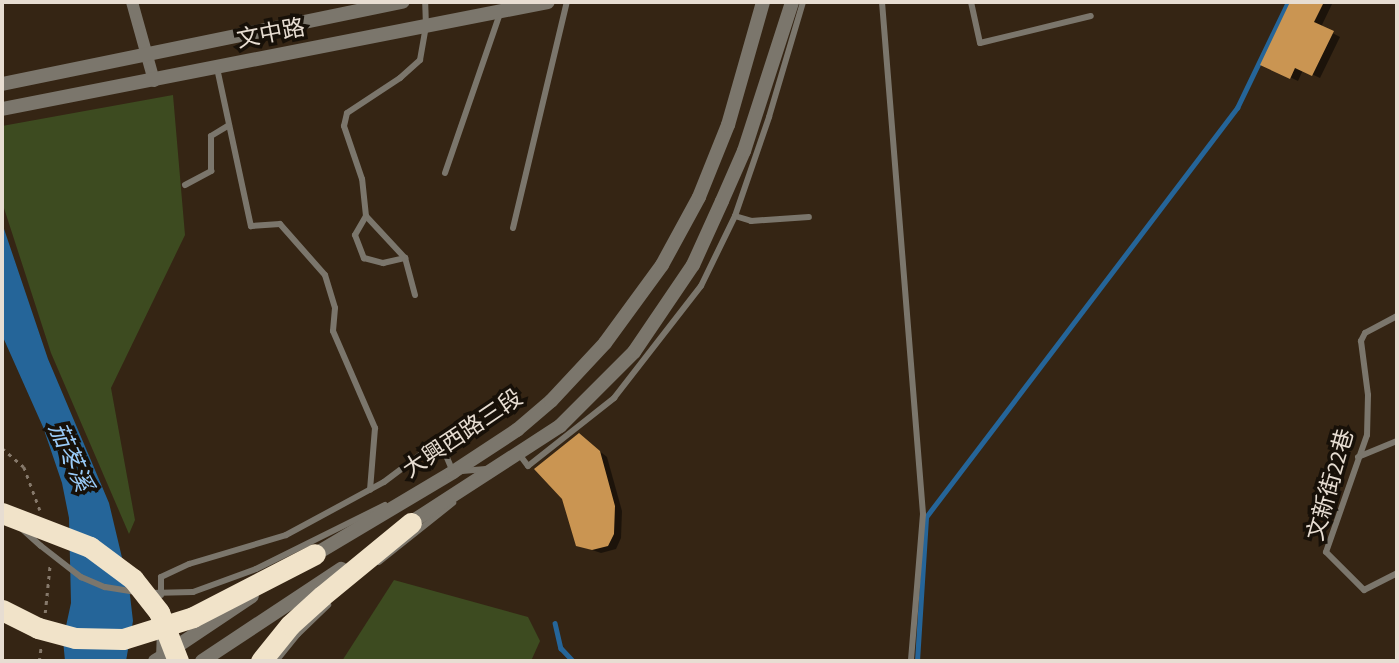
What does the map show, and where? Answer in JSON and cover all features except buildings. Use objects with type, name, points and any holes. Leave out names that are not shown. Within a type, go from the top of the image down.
[{"type":"highway","points":[[2,513],[90,547],[133,579],[159,612],[164,660]]},
{"type":"highway","points":[[261,661],[290,625],[411,523]]},
{"type":"highway","points":[[2,610],[38,628],[75,638],[123,639],[194,617],[315,554]]},
{"type":"street","points":[[132,2],[154,80]]},
{"type":"street","name":"文中路","points":[[2,84],[403,2]]},
{"type":"street","name":"文中路","points":[[2,109],[548,2]]},
{"type":"street","name":"大興西路三段","points":[[164,660],[315,554],[453,472],[517,429],[551,401],[605,343],[663,265],[699,197],[728,125],[763,2]]},
{"type":"street","name":"大興西路三段","points":[[202,661],[560,426],[634,352],[693,264],[744,151],[792,2]]},
{"type":"lane","points":[[405,258],[383,263],[365,258],[355,235],[366,216],[362,179],[344,126],[347,113],[400,78],[420,60],[426,26],[425,2]]},
{"type":"lane","points":[[513,228],[567,2]]},
{"type":"lane","points":[[519,454],[528,466],[614,398],[701,286],[735,216],[769,117],[803,2]]},
{"type":"lane","points":[[882,2],[923,514],[911,661]]},
{"type":"lane","points":[[971,2],[980,43],[1091,16]]},
{"type":"lane","points":[[445,173],[501,11]]},
{"type":"lane","points":[[217,68],[251,226],[280,224],[325,275],[335,308],[333,331],[375,428],[370,490]]},
{"type":"lane","points":[[185,184],[211,171],[211,136],[229,125]]},
{"type":"lane","points":[[366,216],[405,258],[415,295]]},
{"type":"lane","points":[[735,216],[751,221],[809,217]]},
{"type":"lane","name":"文新街22巷","points":[[1397,316],[1365,333],[1361,341],[1367,395],[1367,435],[1326,552],[1364,590],[1397,573]]},
{"type":"lane","points":[[1358,457],[1397,441]]},
{"type":"lane","points":[[164,660],[161,577],[189,564],[286,535],[370,490],[436,443],[442,446],[453,472]]},
{"type":"lane","points":[[2,502],[23,530],[81,578],[105,587],[158,594],[193,592],[256,569],[453,472],[495,469]]},
{"type":"lane","points":[[370,570],[495,469]]},
{"type":"lane","points":[[276,661],[298,634],[339,595]]},
{"type":"green space","points":[[173,95],[185,235],[111,388],[135,520],[129,534],[51,353],[2,202],[2,126]]},
{"type":"green space","points":[[394,580],[528,617],[540,641],[531,661],[342,661]]},
{"type":"water","name":"茄苳溪","points":[[2,223],[48,359],[109,503],[129,587],[133,621],[126,661],[65,661],[63,640],[71,603],[69,518],[62,483],[43,427],[2,335]]},
{"type":"waterway","points":[[917,661],[926,517],[1237,108],[1288,2]]},
{"type":"waterway","points":[[555,623],[561,648],[573,661]]}]
